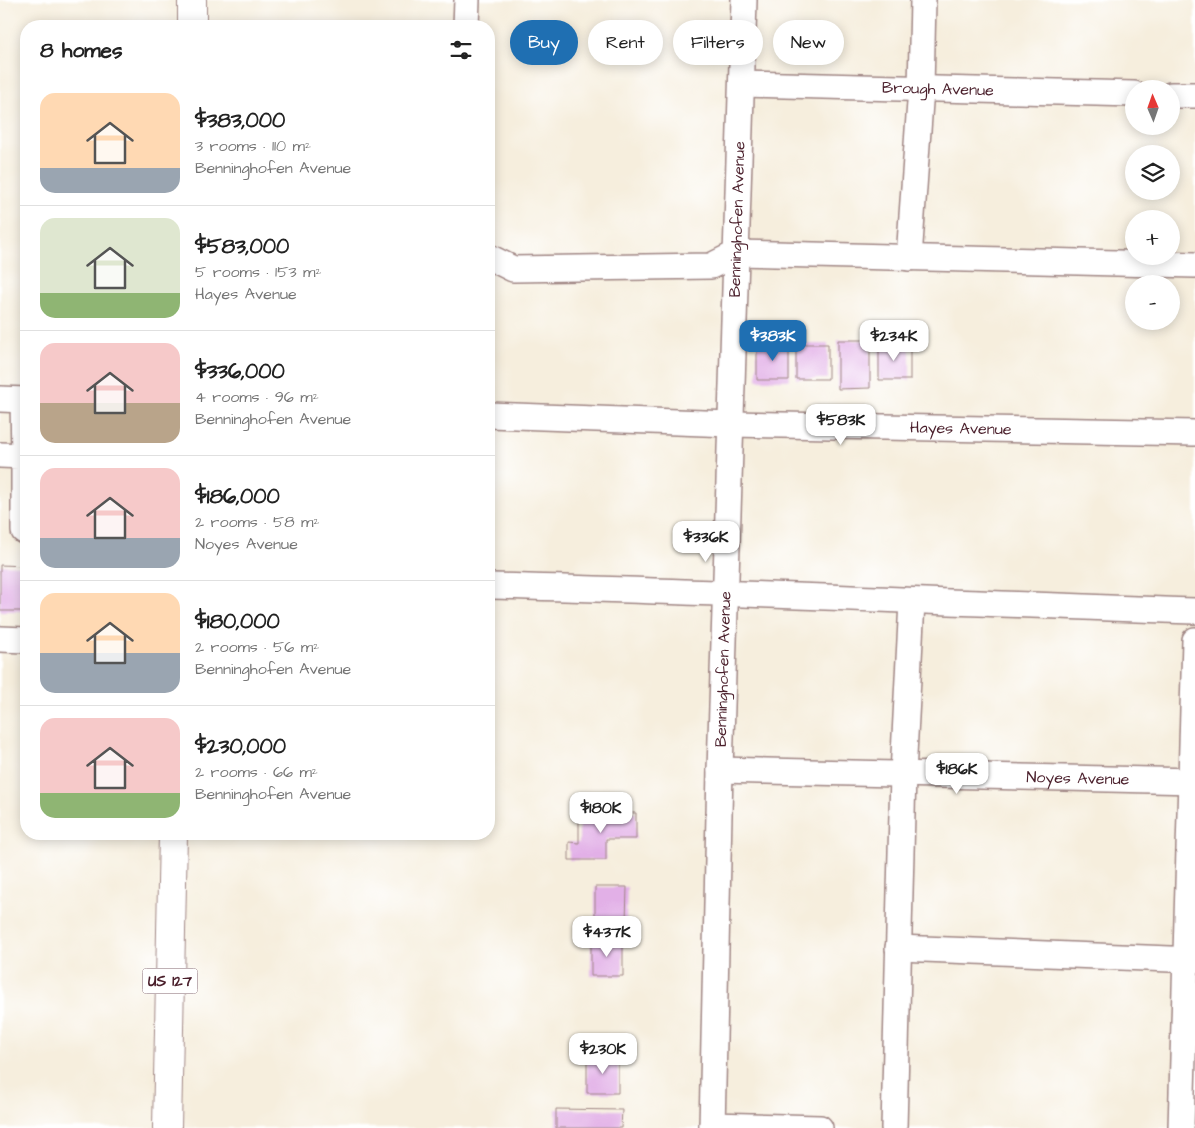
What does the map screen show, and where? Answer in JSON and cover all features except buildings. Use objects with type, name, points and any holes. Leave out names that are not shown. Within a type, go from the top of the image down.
[{"type":"main road","points":[[192,0],[192,20]]},
{"type":"main road","name":"US 127","points":[[167,1128],[173,840]]},
{"type":"street","points":[[466,20],[467,0]]},
{"type":"street","name":"Benninghofen Avenue","points":[[712,1127],[720,770],[744,0]]},
{"type":"street","points":[[909,258],[921,88],[923,0]]},
{"type":"street","name":"Brough Avenue","points":[[742,84],[1125,94]]},
{"type":"street","points":[[1180,95],[1195,95]]},
{"type":"street","points":[[495,260],[513,269],[711,266],[736,253],[1195,264]]},
{"type":"street","points":[[17,400],[12,456],[20,506]]},
{"type":"street","name":"Hayes Avenue","points":[[495,415],[731,424],[1195,433]]},
{"type":"street","points":[[495,586],[1195,611]]},
{"type":"street","points":[[894,1128],[903,774],[912,602]]},
{"type":"street","points":[[0,639],[20,640]]},
{"type":"street","points":[[1181,1128],[1191,960],[1195,640]]},
{"type":"street","name":"Noyes Avenue","points":[[720,770],[1193,781]]},
{"type":"street","points":[[898,948],[1191,960]]},
{"type":"street","points":[[712,1127],[820,1128]]}]
